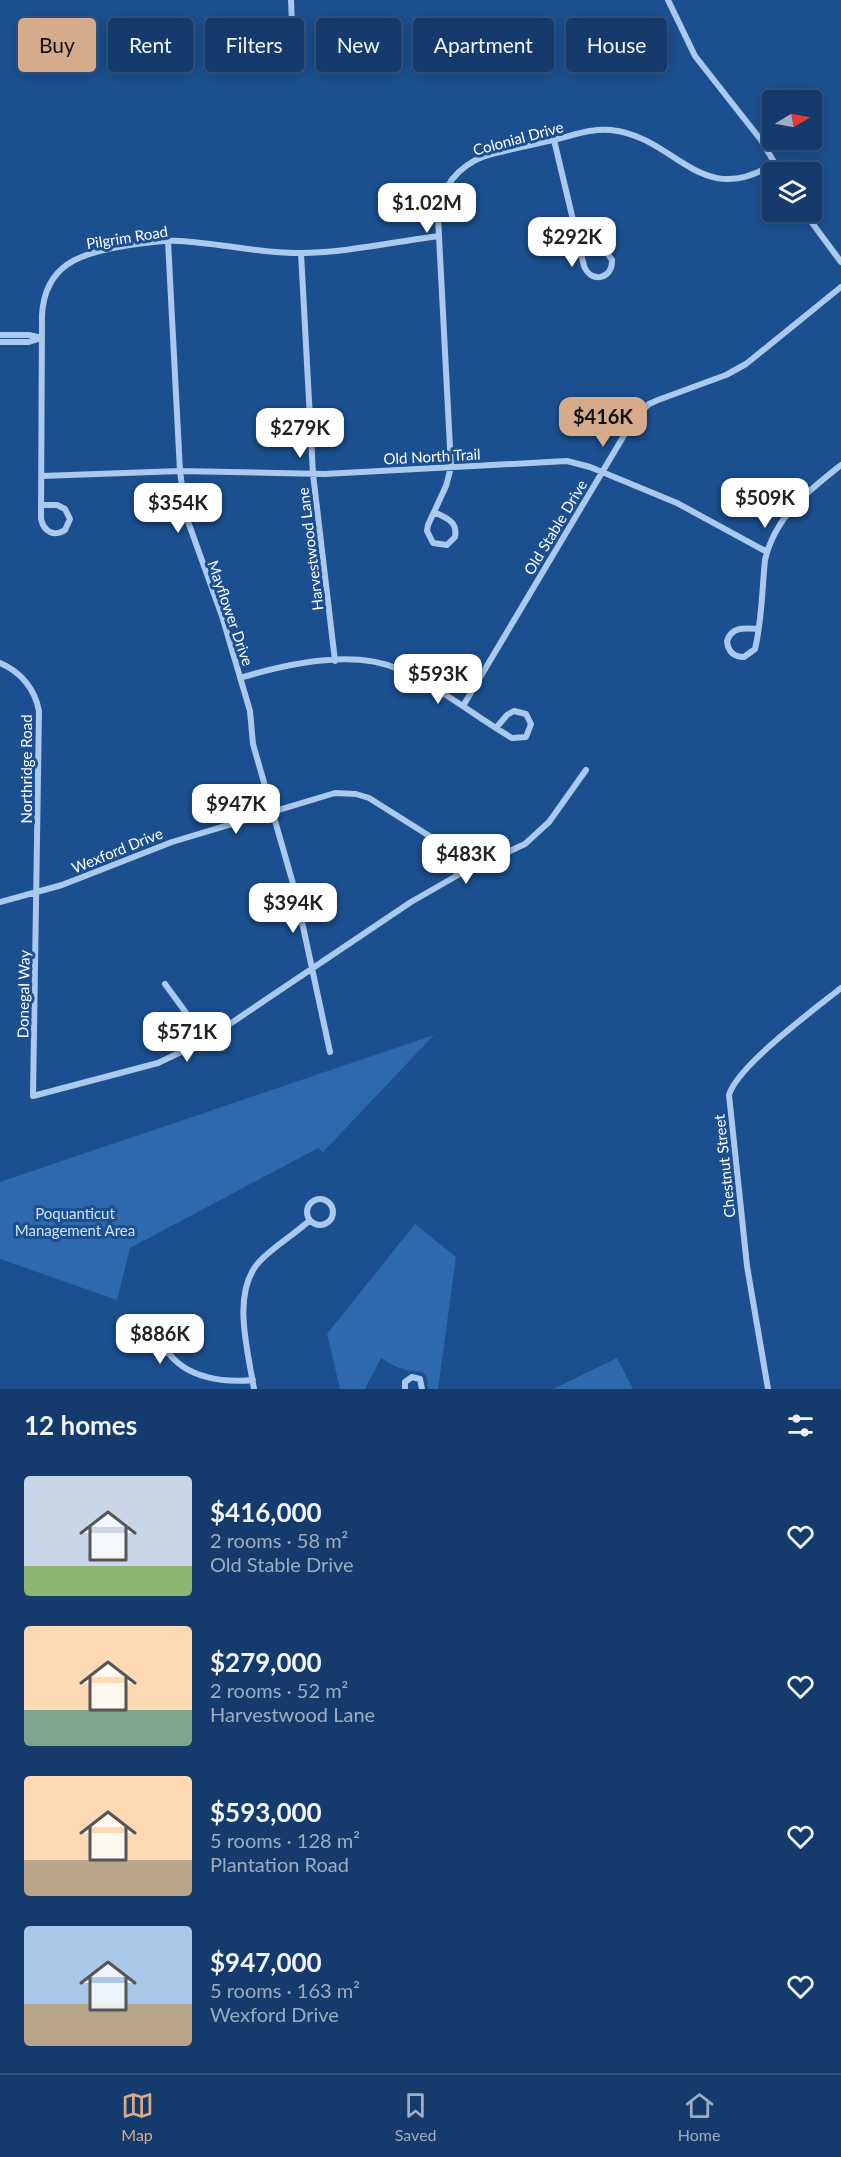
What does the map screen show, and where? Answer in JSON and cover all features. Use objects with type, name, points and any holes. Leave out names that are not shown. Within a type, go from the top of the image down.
[{"type":"street","points":[[291,0],[292,18]]},
{"type":"street","points":[[668,0],[694,56],[755,131],[774,162]]},
{"type":"street","name":"Colonial Drive","points":[[434,512],[449,519],[455,526],[455,537],[447,545],[435,545],[428,536],[427,528],[434,512],[446,486],[451,467],[439,211],[441,199],[450,182],[461,169],[485,156],[599,130],[619,131],[638,138],[704,174],[727,180],[752,177],[762,171]]},
{"type":"street","points":[[554,140],[580,251],[585,269],[591,276],[599,278],[610,271],[612,260],[607,252],[599,249],[580,251]]},
{"type":"street","points":[[811,222],[841,262]]},
{"type":"street","name":"Pilgrim Road","points":[[42,505],[57,505],[65,509],[70,519],[65,530],[54,534],[46,530],[42,522],[42,505],[42,476],[42,338],[45,298],[55,277],[68,264],[93,252],[168,241],[301,253],[439,236]]},
{"type":"street","name":"Mayflower Drive","points":[[168,241],[180,471],[189,528],[222,616],[250,711],[255,749],[296,894],[330,1052]]},
{"type":"street","name":"Harvestwood Lane","points":[[301,253],[313,474],[335,661]]},
{"type":"street","name":"Old Stable Drive","points":[[463,706],[630,424],[649,404],[735,370],[841,287]]},
{"type":"street","points":[[0,334],[29,334],[42,338]]},
{"type":"street","points":[[0,342],[29,342],[42,338]]},
{"type":"street","name":"Old North Trail","points":[[42,476],[180,471],[313,474],[567,461],[602,472],[687,507],[767,552]]},
{"type":"street","points":[[758,629],[740,628],[732,633],[728,644],[733,654],[741,658],[752,654],[756,646],[758,629],[767,552],[793,505],[841,465]]},
{"type":"street","points":[[240,678],[288,665],[362,660],[389,665],[463,706],[496,728],[512,738],[520,739],[530,732],[531,724],[526,714],[514,711],[496,728]]},
{"type":"street","name":"Northridge Road","points":[[0,663],[12,669],[27,683],[35,696],[39,711],[36,892]]},
{"type":"street","points":[[165,984],[206,1040],[411,902],[458,875],[508,854],[533,838],[557,812],[586,770]]},
{"type":"street","name":"Wexford Drive","points":[[0,902],[94,873],[172,842],[335,793],[362,795],[382,805],[431,837],[444,850],[458,875]]},
{"type":"street","name":"Donegal Way","points":[[36,892],[33,1096],[158,1063],[206,1040]]},
{"type":"street","name":"Chestnut Street","points":[[768,1389],[747,1266],[729,1095],[744,1072],[771,1046],[841,988]]},
{"type":"street","points":[[325,1200],[332,1205],[332,1218],[326,1224],[318,1225],[310,1220],[308,1208],[313,1201],[325,1200]]},
{"type":"street","points":[[254,1389],[243,1310],[247,1282],[258,1263],[310,1220]]},
{"type":"street","points":[[168,1352],[181,1366],[212,1378],[225,1382],[253,1380]]},
{"type":"street","points":[[405,1389],[405,1382],[412,1377],[420,1379],[422,1389]]},
{"type":"green space","name":"Poquanticut Management Area","points":[[434,1035],[323,1152],[318,1148],[130,1248],[117,1300],[0,1259],[0,1182]]},
{"type":"green space","points":[[415,1224],[456,1257],[438,1389],[428,1389],[428,1381],[424,1373],[400,1368],[381,1358],[365,1389],[340,1389],[327,1334]]},
{"type":"green space","points":[[617,1358],[633,1389],[553,1389]]}]
